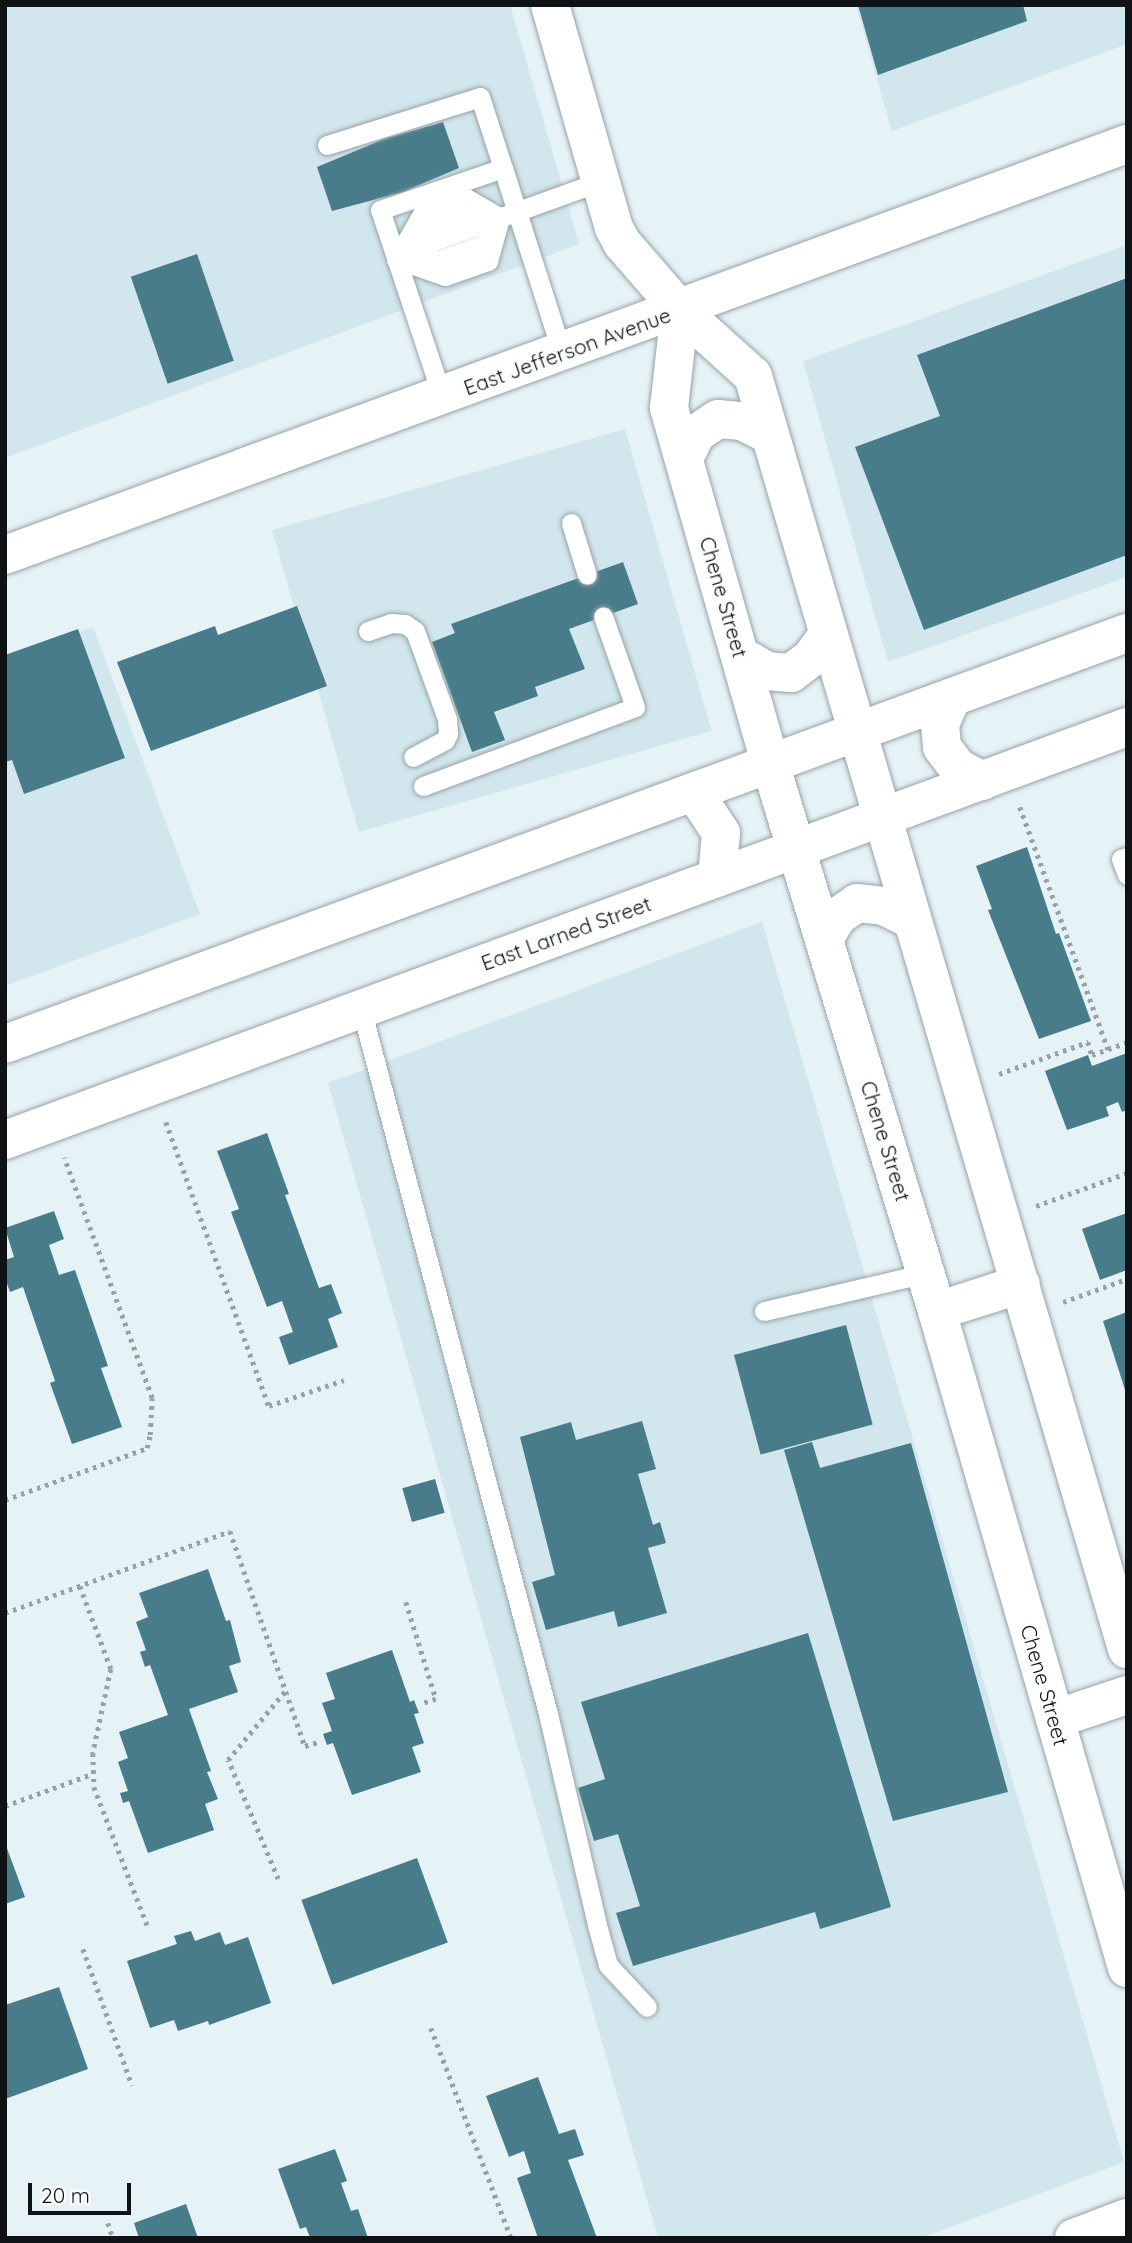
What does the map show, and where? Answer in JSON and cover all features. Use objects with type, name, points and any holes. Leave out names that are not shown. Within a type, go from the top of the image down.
[{"type":"street","points":[[550,5],[601,181],[622,243],[680,310],[753,376],[910,919],[1021,1284],[1127,1648]]},
{"type":"street","name":"East Jefferson Avenue","points":[[5,555],[680,310],[1127,144]]},
{"type":"street","name":"Chene Street","points":[[680,310],[669,408],[770,763],[926,1273],[1127,1968]]},
{"type":"street","points":[[684,458],[697,433],[718,419],[742,421],[771,435]]},
{"type":"street","points":[[5,1044],[856,730],[1127,633]]},
{"type":"street","points":[[741,656],[768,671],[791,673],[811,659],[828,635]]},
{"type":"street","points":[[952,696],[940,724],[942,747],[957,767],[982,781]]},
{"type":"street","name":"East Larned Street","points":[[5,1140],[882,815],[1125,734]]},
{"type":"street","points":[[694,792],[721,833],[717,878]]},
{"type":"street","points":[[824,939],[837,918],[858,903],[884,906],[910,919]]},
{"type":"street","points":[[937,1311],[1021,1284]]},
{"type":"street","points":[[1055,1719],[1127,1695]]},
{"type":"lane","points":[[327,145],[480,97],[503,168],[509,215],[562,353]]},
{"type":"lane","points":[[442,396],[380,211],[503,168]]},
{"type":"lane","points":[[396,259],[439,260],[483,244],[509,215],[601,181]]},
{"type":"lane","points":[[396,259],[422,214],[466,198],[509,215]]},
{"type":"lane","points":[[571,523],[587,575]]},
{"type":"lane","points":[[423,786],[635,707],[603,616]]},
{"type":"lane","points":[[368,631],[391,622],[411,626],[434,681],[447,719],[448,734],[439,745],[414,757]]},
{"type":"lane","points":[[1127,857],[1121,859],[1127,875]]},
{"type":"lane","points":[[361,1008],[545,1701],[608,1965],[647,2007]]},
{"type":"lane","points":[[764,1311],[926,1273]]},
{"type":"path","points":[[1020,807],[1108,1049]]},
{"type":"path","points":[[999,1074],[1088,1042],[1092,1055],[1127,1042]]},
{"type":"path","points":[[166,1122],[269,1406],[344,1380]]},
{"type":"path","points":[[5,1500],[147,1448],[150,1435],[152,1398],[64,1158]]},
{"type":"path","points":[[1036,1206],[1127,1173]]},
{"type":"path","points":[[1063,1302],[1127,1279]]},
{"type":"path","points":[[5,1613],[230,1531],[305,1746],[321,1741]]},
{"type":"path","points":[[80,1586],[111,1669],[93,1753],[92,1774],[98,1801],[148,1927]]},
{"type":"path","points":[[406,1602],[436,1699],[424,1703]]},
{"type":"path","points":[[278,1879],[228,1760],[287,1689]]},
{"type":"path","points":[[5,1806],[92,1774]]},
{"type":"path","points":[[83,1949],[132,2085]]},
{"type":"path","points":[[431,2028],[511,2238]]},
{"type":"path","points":[[108,2223],[113,2238]]},
{"type":"shaded area","points":[[5,5],[510,5],[579,244],[5,458]]},
{"type":"shaded area","points":[[856,5],[1127,5],[1127,44],[892,131]]},
{"type":"shaded area","points":[[1127,245],[1127,577],[888,662],[803,361]]},
{"type":"shaded area","points":[[625,429],[712,731],[359,832],[272,530]]},
{"type":"shaded area","points":[[93,627],[200,914],[5,986],[5,658]]},
{"type":"shaded area","points":[[762,922],[1124,2162],[921,2238],[658,2238],[328,1083]]},
{"type":"building","points":[[858,5],[1023,5],[1027,21],[878,75]]},
{"type":"building","points":[[443,122],[459,168],[403,192],[332,211],[317,167],[384,139]]},
{"type":"building","points":[[197,254],[234,361],[168,384],[131,277]]},
{"type":"building","points":[[1127,278],[1127,555],[924,630],[855,447],[940,416],[917,355]]},
{"type":"building","points":[[623,562],[638,604],[569,629],[585,669],[535,687],[538,696],[494,712],[505,740],[472,752],[432,642],[455,633],[451,624]]},
{"type":"building","points":[[297,606],[327,686],[151,751],[117,662],[215,626],[218,635]]},
{"type":"building","points":[[78,629],[125,758],[24,794],[12,760],[5,762],[5,655]]},
{"type":"building","points":[[1027,847],[1056,934],[1059,933],[1091,1021],[1039,1039],[988,910],[992,909],[976,866]]},
{"type":"building","points":[[1127,1053],[1127,1110],[1122,1112],[1118,1102],[1106,1107],[1109,1116],[1067,1130],[1045,1071],[1088,1055],[1092,1066]]},
{"type":"building","points":[[267,1133],[289,1194],[285,1195],[319,1288],[331,1284],[342,1313],[328,1319],[338,1347],[289,1365],[279,1337],[293,1332],[282,1301],[267,1307],[231,1212],[239,1209],[217,1151]]},
{"type":"building","points":[[54,1211],[64,1239],[49,1245],[59,1275],[75,1270],[108,1366],[101,1368],[122,1427],[72,1444],[50,1383],[55,1381],[23,1287],[10,1292],[5,1278],[5,1260],[14,1257],[5,1228]]},
{"type":"building","points":[[1127,1213],[1127,1270],[1100,1280],[1082,1229]]},
{"type":"building","points":[[1127,1312],[1127,1393],[1126,1393],[1103,1321]]},
{"type":"building","points":[[846,1325],[873,1424],[761,1455],[734,1355]]},
{"type":"building","points":[[642,1421],[656,1469],[638,1474],[653,1525],[660,1522],[666,1543],[648,1548],[667,1613],[618,1627],[614,1611],[546,1630],[532,1582],[555,1575],[520,1437],[571,1422],[576,1440]]},
{"type":"building","points":[[812,1442],[820,1468],[911,1443],[1008,1792],[893,1821],[784,1450]]},
{"type":"building","points":[[435,1479],[445,1513],[412,1522],[402,1488]]},
{"type":"building","points":[[208,1569],[226,1621],[230,1620],[241,1662],[229,1666],[238,1692],[189,1709],[211,1771],[207,1772],[218,1799],[205,1804],[214,1830],[148,1853],[129,1801],[123,1803],[120,1793],[128,1791],[118,1762],[128,1758],[119,1732],[168,1715],[150,1665],[145,1667],[140,1652],[146,1650],[136,1622],[148,1617],[139,1593]]},
{"type":"building","points":[[808,1633],[891,1907],[820,1929],[815,1912],[633,1966],[616,1913],[640,1906],[618,1834],[594,1841],[578,1788],[605,1779],[581,1702]]},
{"type":"building","points":[[392,1650],[410,1702],[414,1700],[419,1713],[414,1714],[424,1743],[412,1747],[421,1772],[352,1795],[333,1743],[327,1745],[323,1734],[332,1731],[322,1703],[335,1699],[326,1673]]},
{"type":"building","points":[[5,1843],[25,1897],[5,1904]]},
{"type":"building","points":[[417,1858],[448,1943],[332,1985],[301,1900]]},
{"type":"building","points":[[191,1931],[195,1941],[220,1932],[225,1945],[248,1937],[271,2003],[209,2025],[208,2021],[178,2031],[174,2020],[150,2028],[127,1961],[177,1944],[174,1936]]},
{"type":"building","points":[[59,1987],[88,2069],[5,2099],[5,2005]]},
{"type":"building","points":[[538,2077],[559,2134],[575,2129],[584,2155],[568,2160],[597,2238],[538,2238],[517,2178],[531,2173],[524,2151],[509,2157],[486,2096]]},
{"type":"building","points":[[335,2149],[347,2181],[341,2183],[351,2211],[358,2209],[368,2238],[310,2238],[306,2227],[300,2229],[278,2169]]},
{"type":"building","points":[[186,2204],[198,2238],[139,2238],[134,2223]]}]
